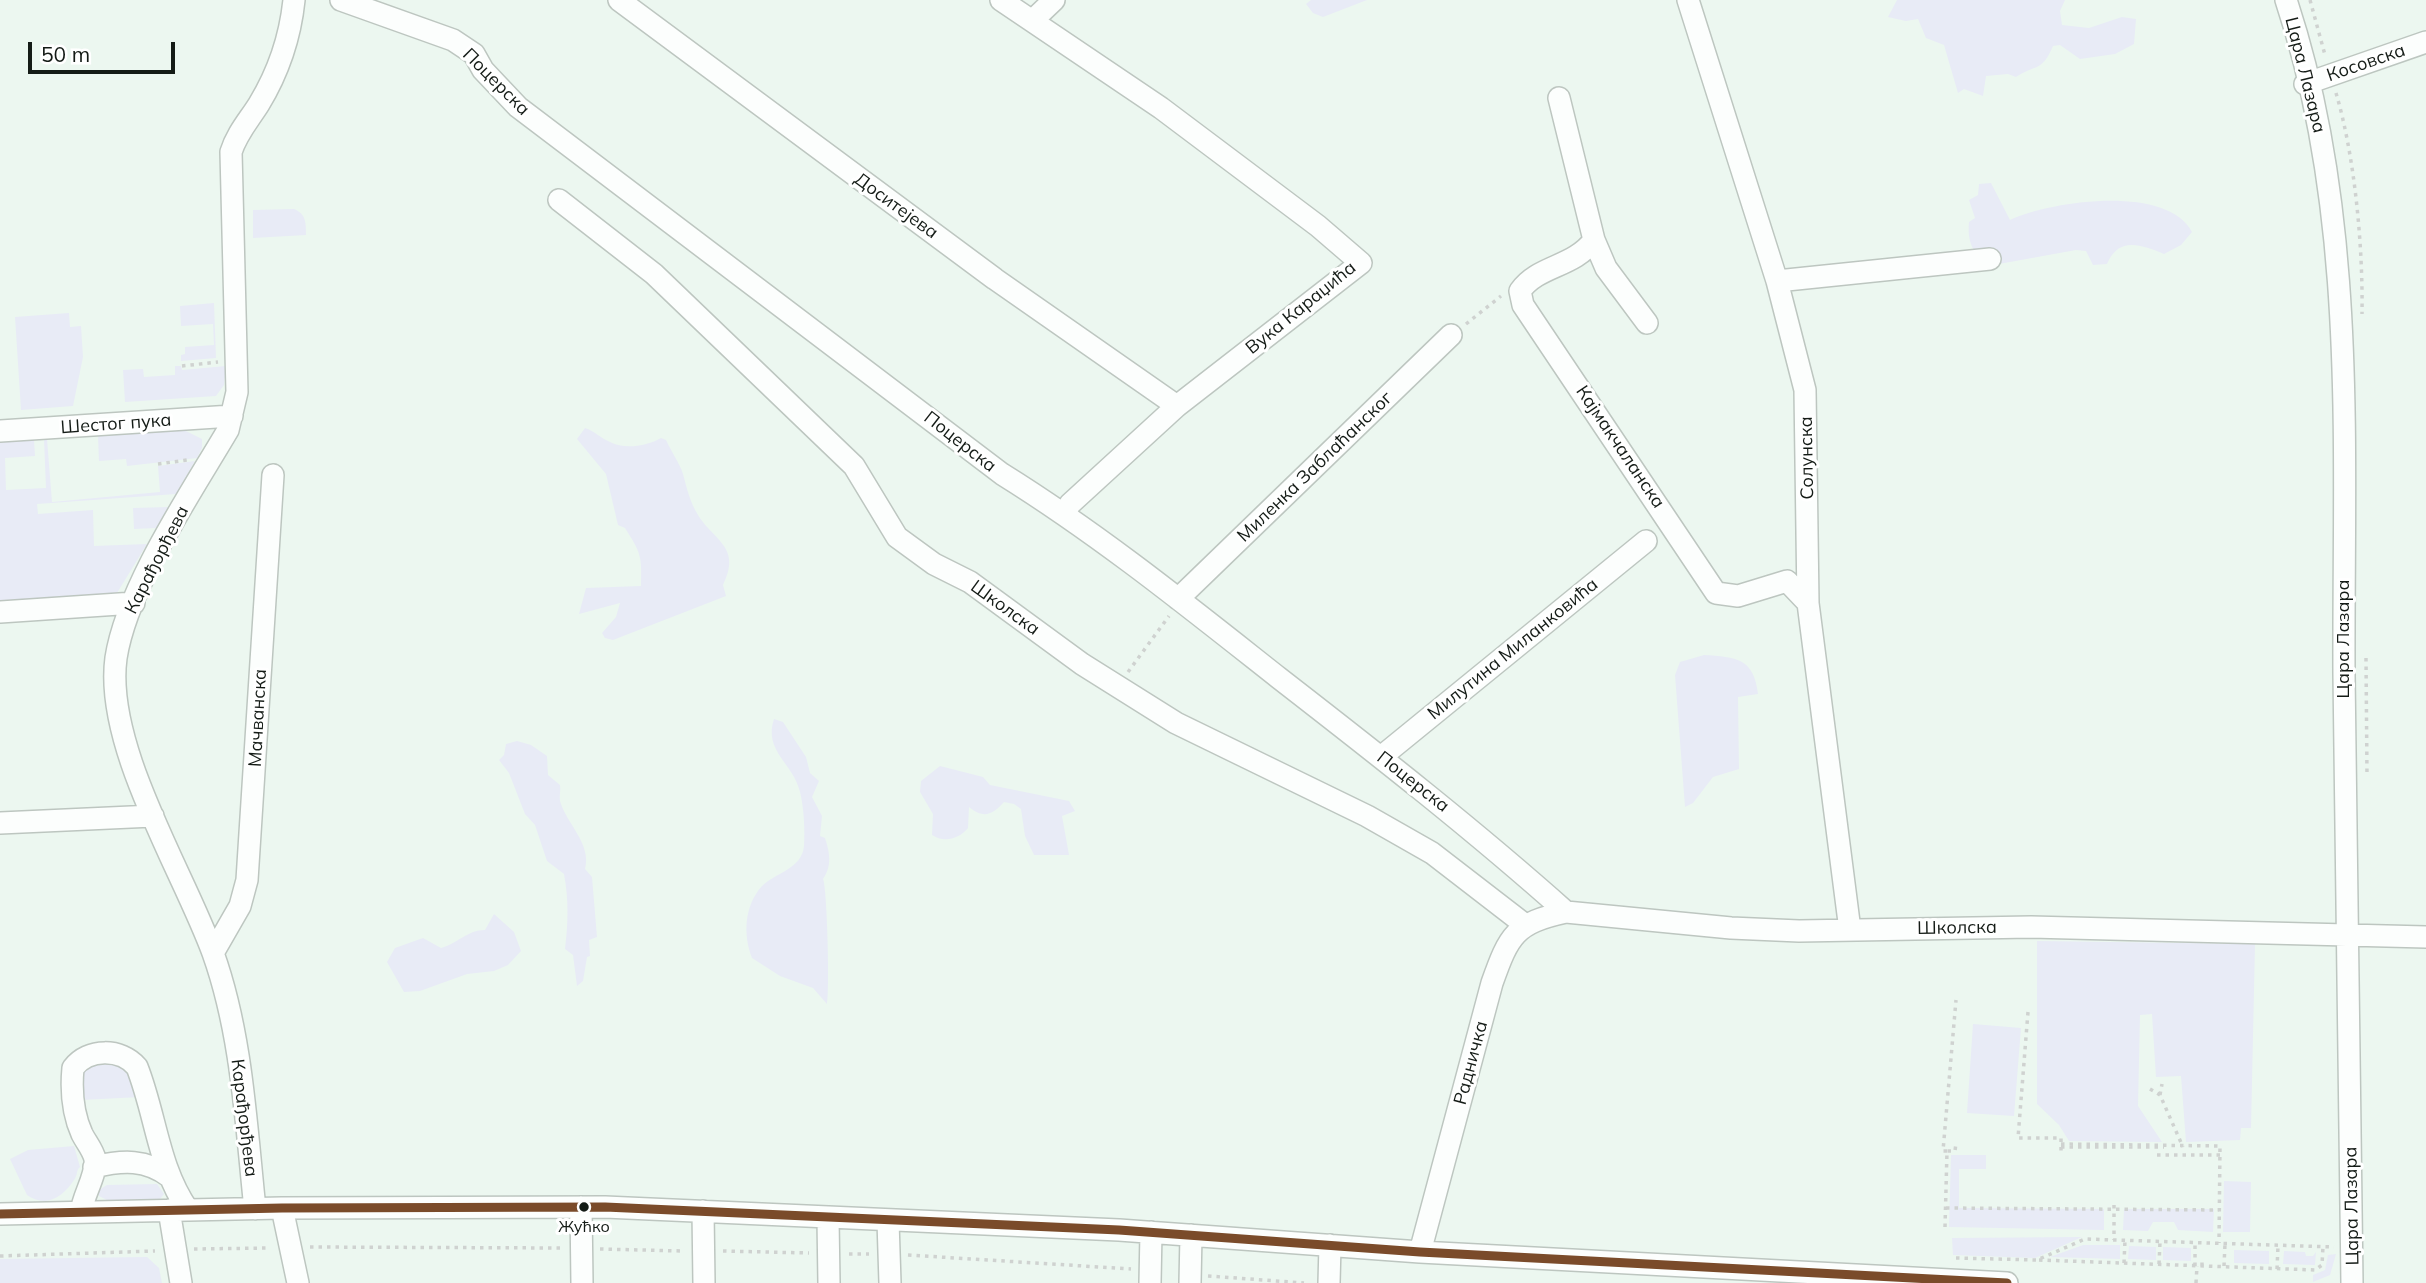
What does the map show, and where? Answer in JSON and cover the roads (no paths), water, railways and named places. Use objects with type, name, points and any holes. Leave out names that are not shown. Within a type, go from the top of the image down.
[{"type":"street","name":"Карађорђева","points":[[256,1209],[239,1063],[213,953],[136,774],[116,687],[116,658],[134,603],[166,534],[229,430],[237,391],[231,152],[235,138],[279,70],[292,25],[294,0]]},
{"type":"street","name":"Поцерска","points":[[341,0],[453,40],[474,54],[483,70],[518,107],[1002,474],[1065,513],[1179,599],[1473,829],[1566,912]]},
{"type":"street","name":"Доситејева","points":[[619,0],[995,279],[1177,406]]},
{"type":"street","name":"Вука Караџића","points":[[1001,0],[1161,108],[1318,226],[1361,262],[1177,406],[1070,504],[1065,513]]},
{"type":"street","points":[[1032,21],[1054,0]]},
{"type":"street","name":"Солунска","points":[[1688,0],[1777,281],[1805,390],[1808,603],[1850,930]]},
{"type":"street","name":"Цара Лазара","points":[[2291,4],[2329,174],[2342,345],[2353,1283]]},
{"type":"street","name":"Косовска","points":[[2307,83],[2426,42]]},
{"type":"street","points":[[1559,98],[1594,240],[1606,268],[1647,323]]},
{"type":"street","name":"Школска","points":[[559,200],[654,274],[855,466],[897,537],[934,564],[970,582],[1082,664],[1176,723],[1367,816],[1420,846],[1524,925]]},
{"type":"street","name":"Кајмакчаланска","points":[[1594,240],[1583,254],[1527,281],[1520,291],[1523,305],[1716,593],[1738,596],[1787,580],[1808,603]]},
{"type":"street","points":[[1777,281],[1990,259]]},
{"type":"street","name":"Миленка Заблаћанског","points":[[1179,599],[1451,335]]},
{"type":"street","name":"Шестог пука","points":[[0,431],[232,416]]},
{"type":"street","name":"Мачванска","points":[[213,953],[240,906],[247,880],[273,475]]},
{"type":"street","name":"Милутина Миланковића","points":[[1381,757],[1646,541]]},
{"type":"street","points":[[0,612],[134,603]]},
{"type":"street","points":[[0,823],[153,816]]},
{"type":"street","points":[[1524,925],[1566,912]]},
{"type":"street","name":"Школска","points":[[1566,912],[1731,928],[1850,930],[2031,927],[2426,937]]},
{"type":"street","name":"Радничка","points":[[1420,1251],[1492,983],[1505,946],[1524,925]]},
{"type":"street","points":[[81,1212],[83,1197],[94,1167],[94,1155],[81,1132],[72,1084],[73,1068],[87,1055],[104,1053],[130,1059],[137,1067],[179,1210],[181,1283]]},
{"type":"street","points":[[94,1167],[137,1161],[151,1164],[170,1177]]},
{"type":"street","points":[[0,1214],[282,1208],[581,1207],[1151,1232],[1420,1251],[1616,1273],[2007,1283]]},
{"type":"street","points":[[581,1207],[582,1283]]},
{"type":"street","points":[[282,1208],[298,1283]]},
{"type":"street","points":[[703,1212],[704,1283]]},
{"type":"street","points":[[828,1219],[829,1283]]},
{"type":"street","points":[[888,1221],[890,1283]]},
{"type":"street","points":[[1146,1277],[1151,1232]]},
{"type":"street","points":[[1191,1235],[1192,1279]]},
{"type":"street","points":[[1329,1283],[1330,1245]]},
{"type":"place","name":"Жућко","points":[[584,1207]]}]
